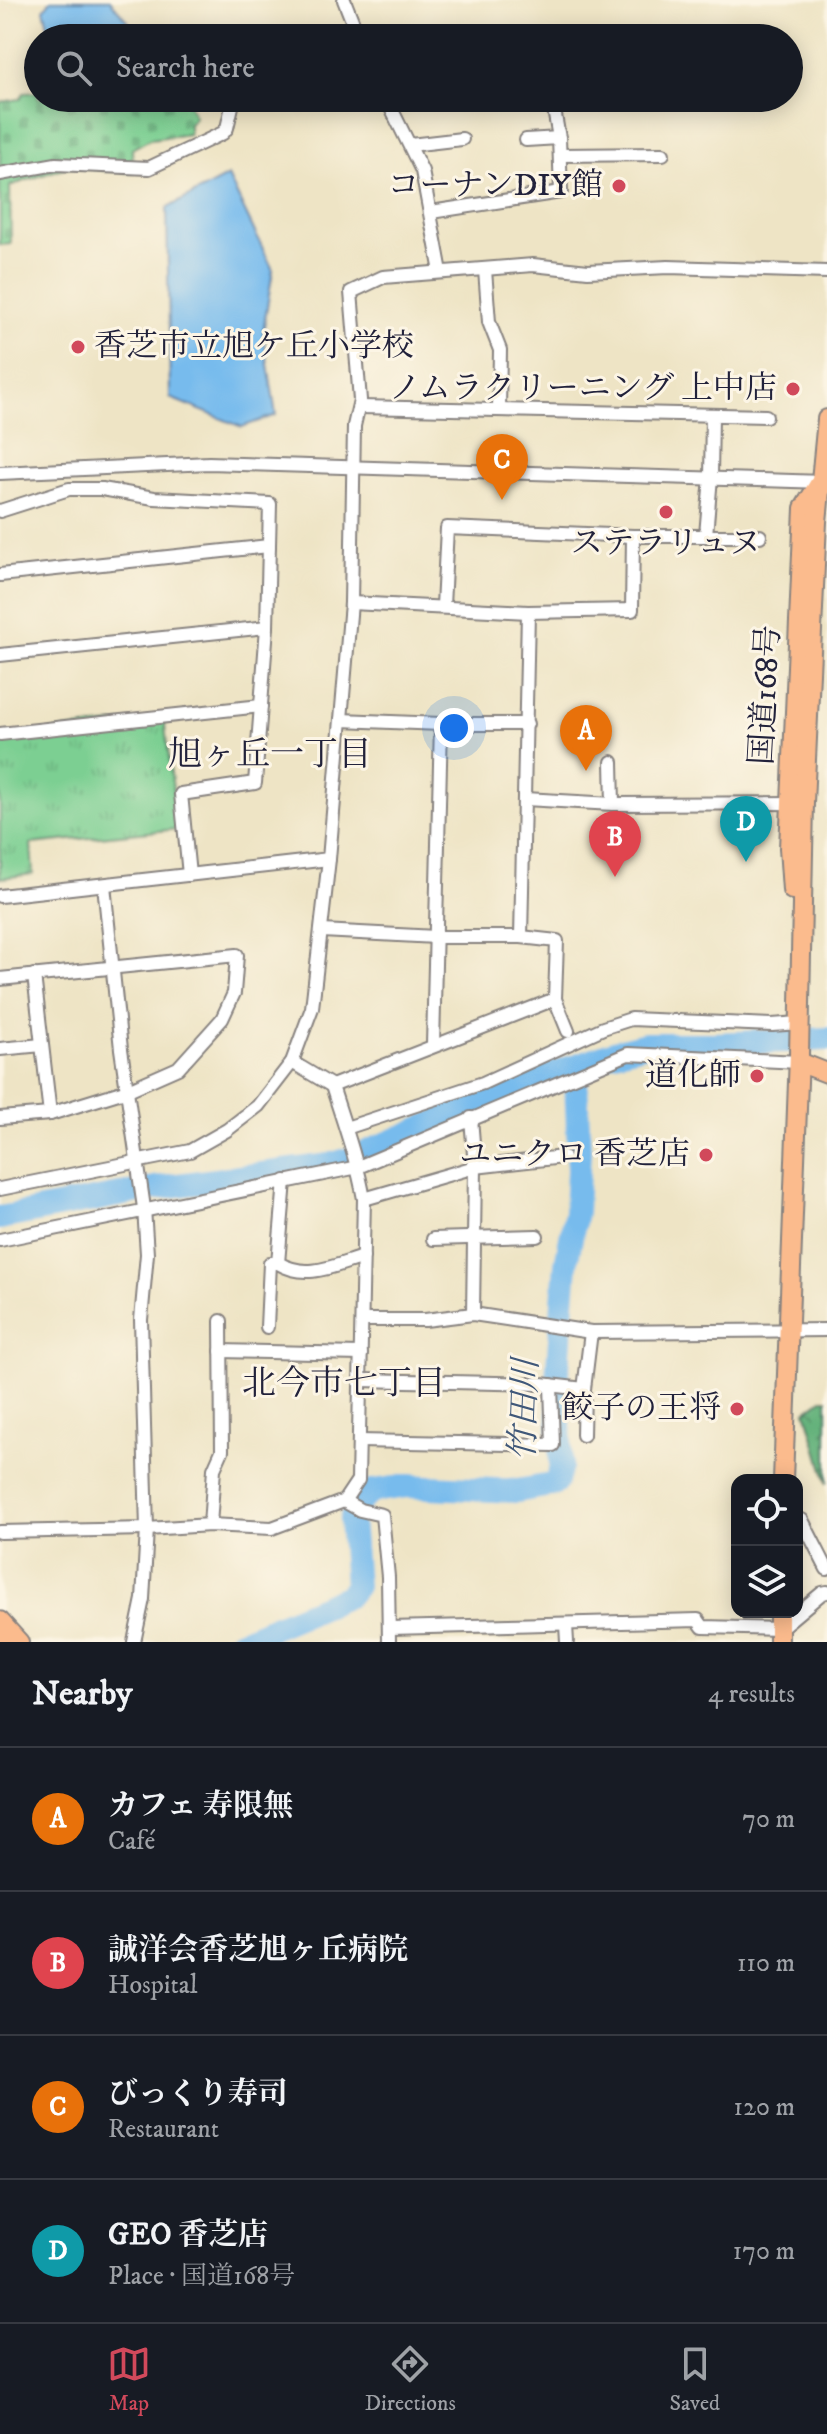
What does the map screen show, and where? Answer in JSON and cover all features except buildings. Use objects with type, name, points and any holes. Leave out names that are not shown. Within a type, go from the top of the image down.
[{"type":"highway","name":"国道168号","points":[[783,1474],[799,1059],[789,848],[797,803],[804,508],[824,482],[827,419]]},
{"type":"highway","points":[[799,1059],[827,1073]]},
{"type":"main road","points":[[0,1620],[20,1642]]},
{"type":"street","points":[[344,0],[353,24]]},
{"type":"street","points":[[0,174],[56,164],[149,168],[223,133],[231,112]]},
{"type":"street","points":[[393,112],[422,171],[441,272]]},
{"type":"street","points":[[431,212],[561,192],[559,138],[554,112]]},
{"type":"street","points":[[526,140],[559,138]]},
{"type":"street","points":[[410,145],[462,139]]},
{"type":"street","points":[[560,155],[663,154]]},
{"type":"street","points":[[0,1189],[190,1151],[227,1130],[258,1106],[292,1062],[312,1008],[322,931],[351,603],[354,426],[360,407],[351,292],[383,277],[533,265],[588,271],[668,267],[827,272]]},
{"type":"street","points":[[485,270],[489,322],[500,350],[499,410]]},
{"type":"street","points":[[360,407],[766,416]]},
{"type":"street","points":[[706,535],[712,415]]},
{"type":"street","points":[[0,473],[209,463],[824,482]]},
{"type":"street","points":[[0,511],[69,489],[102,489],[154,498],[270,504],[267,627],[255,783],[181,794],[189,875]]},
{"type":"street","points":[[443,606],[447,528],[633,536],[760,536]]},
{"type":"street","points":[[351,603],[528,612],[632,610],[633,536]]},
{"type":"street","points":[[0,575],[269,546]]},
{"type":"street","points":[[521,937],[528,612]]},
{"type":"street","points":[[0,655],[267,627]]},
{"type":"street","points":[[0,734],[261,706]]},
{"type":"street","points":[[341,720],[527,724]]},
{"type":"street","points":[[433,1045],[441,724]]},
{"type":"street","points":[[612,762],[613,804]]},
{"type":"street","points":[[525,799],[613,804],[797,803]]},
{"type":"street","points":[[0,896],[329,859]]},
{"type":"street","points":[[104,885],[147,1254],[141,1320],[147,1529],[143,1599],[134,1642]]},
{"type":"street","points":[[322,931],[436,937],[521,937],[557,941],[555,999],[568,1031]]},
{"type":"street","points":[[0,979],[237,955],[234,993],[222,1019],[178,1068],[128,1090],[50,1114],[0,1118]]},
{"type":"street","points":[[34,975],[50,1114]]},
{"type":"street","points":[[332,1086],[555,999]]},
{"type":"street","points":[[346,1132],[483,1083],[603,1028],[631,1019],[772,1025],[799,1017]]},
{"type":"street","points":[[0,1049],[42,1045]]},
{"type":"street","points":[[0,1240],[358,1165],[628,1054],[799,1059]]},
{"type":"street","points":[[0,1532],[210,1525],[272,1528],[344,1501],[358,1480],[364,1199],[358,1165],[332,1086],[292,1062]]},
{"type":"street","points":[[471,1118],[475,1167],[473,1314]]},
{"type":"street","points":[[364,1199],[475,1167],[563,1157]]},
{"type":"street","points":[[278,1263],[285,1181]]},
{"type":"street","points":[[433,1239],[537,1236]]},
{"type":"street","points":[[267,1327],[270,1263],[278,1263],[293,1272],[315,1271],[363,1257]]},
{"type":"street","points":[[362,1320],[425,1320],[473,1314],[591,1332],[827,1330]]},
{"type":"street","points":[[210,1525],[214,1469],[222,1451],[221,1321]]},
{"type":"street","points":[[583,1435],[584,1389],[591,1332]]},
{"type":"street","points":[[221,1351],[361,1354]]},
{"type":"street","points":[[360,1380],[551,1385],[584,1389]]},
{"type":"street","points":[[359,1441],[553,1445],[551,1385]]},
{"type":"street","points":[[344,1501],[360,1510],[382,1515],[389,1642]]},
{"type":"street","points":[[803,1522],[827,1569]]},
{"type":"street","points":[[703,1627],[779,1628],[827,1592]]},
{"type":"street","points":[[390,1628],[698,1620],[703,1627],[703,1642]]},
{"type":"street","points":[[566,1625],[567,1642]]},
{"type":"green space","points":[[24,93],[24,112],[193,112],[195,117],[189,124],[189,134],[150,139],[132,149],[133,173],[66,167],[10,186],[11,244],[0,245],[0,102],[20,99]]},
{"type":"green space","points":[[164,719],[178,829],[31,844],[33,874],[0,878],[0,736]]},
{"type":"green space","points":[[822,1399],[827,1399],[827,1484],[806,1411]]},
{"type":"water","points":[[51,0],[110,0],[129,23],[48,24],[44,9]]},
{"type":"water","points":[[228,176],[273,270],[263,332],[276,415],[242,427],[170,398],[167,208]]},
{"type":"waterway","name":"竹田川","points":[[0,1218],[155,1188],[330,1165],[356,1157],[518,1086],[646,1044],[827,1039]]},
{"type":"waterway","name":"竹田川","points":[[238,1642],[348,1596],[356,1586],[351,1519],[361,1500],[373,1491],[407,1486],[517,1491],[551,1485],[557,1481],[561,1466],[557,1379],[566,1264],[576,1212],[579,1152],[576,1081],[580,1064]]},
{"type":"place","name":"コーナンDIY館","points":[[619,186]]},
{"type":"place","name":"香芝市立旭ケ丘小学校","points":[[78,347]]},
{"type":"place","name":"ノムラクリーニング 上中店","points":[[793,389]]},
{"type":"place","name":"びっくり寿司","points":[[502,500]]},
{"type":"place","name":"ステラリュヌ","points":[[666,512]]},
{"type":"place","name":"カフェ 寿限無","points":[[586,771]]},
{"type":"place","name":"GEO 香芝店","points":[[746,862]]},
{"type":"place","name":"誠洋会香芝旭ヶ丘病院","points":[[615,877]]},
{"type":"place","name":"道化師","points":[[757,1076]]},
{"type":"place","name":"ユニクロ 香芝店","points":[[706,1155]]},
{"type":"place","name":"餃子の王将","points":[[737,1409]]},
{"type":"district","name":"旭ヶ丘一丁目","points":[[270,755]]},
{"type":"district","name":"北今市七丁目","points":[[344,1384]]}]
